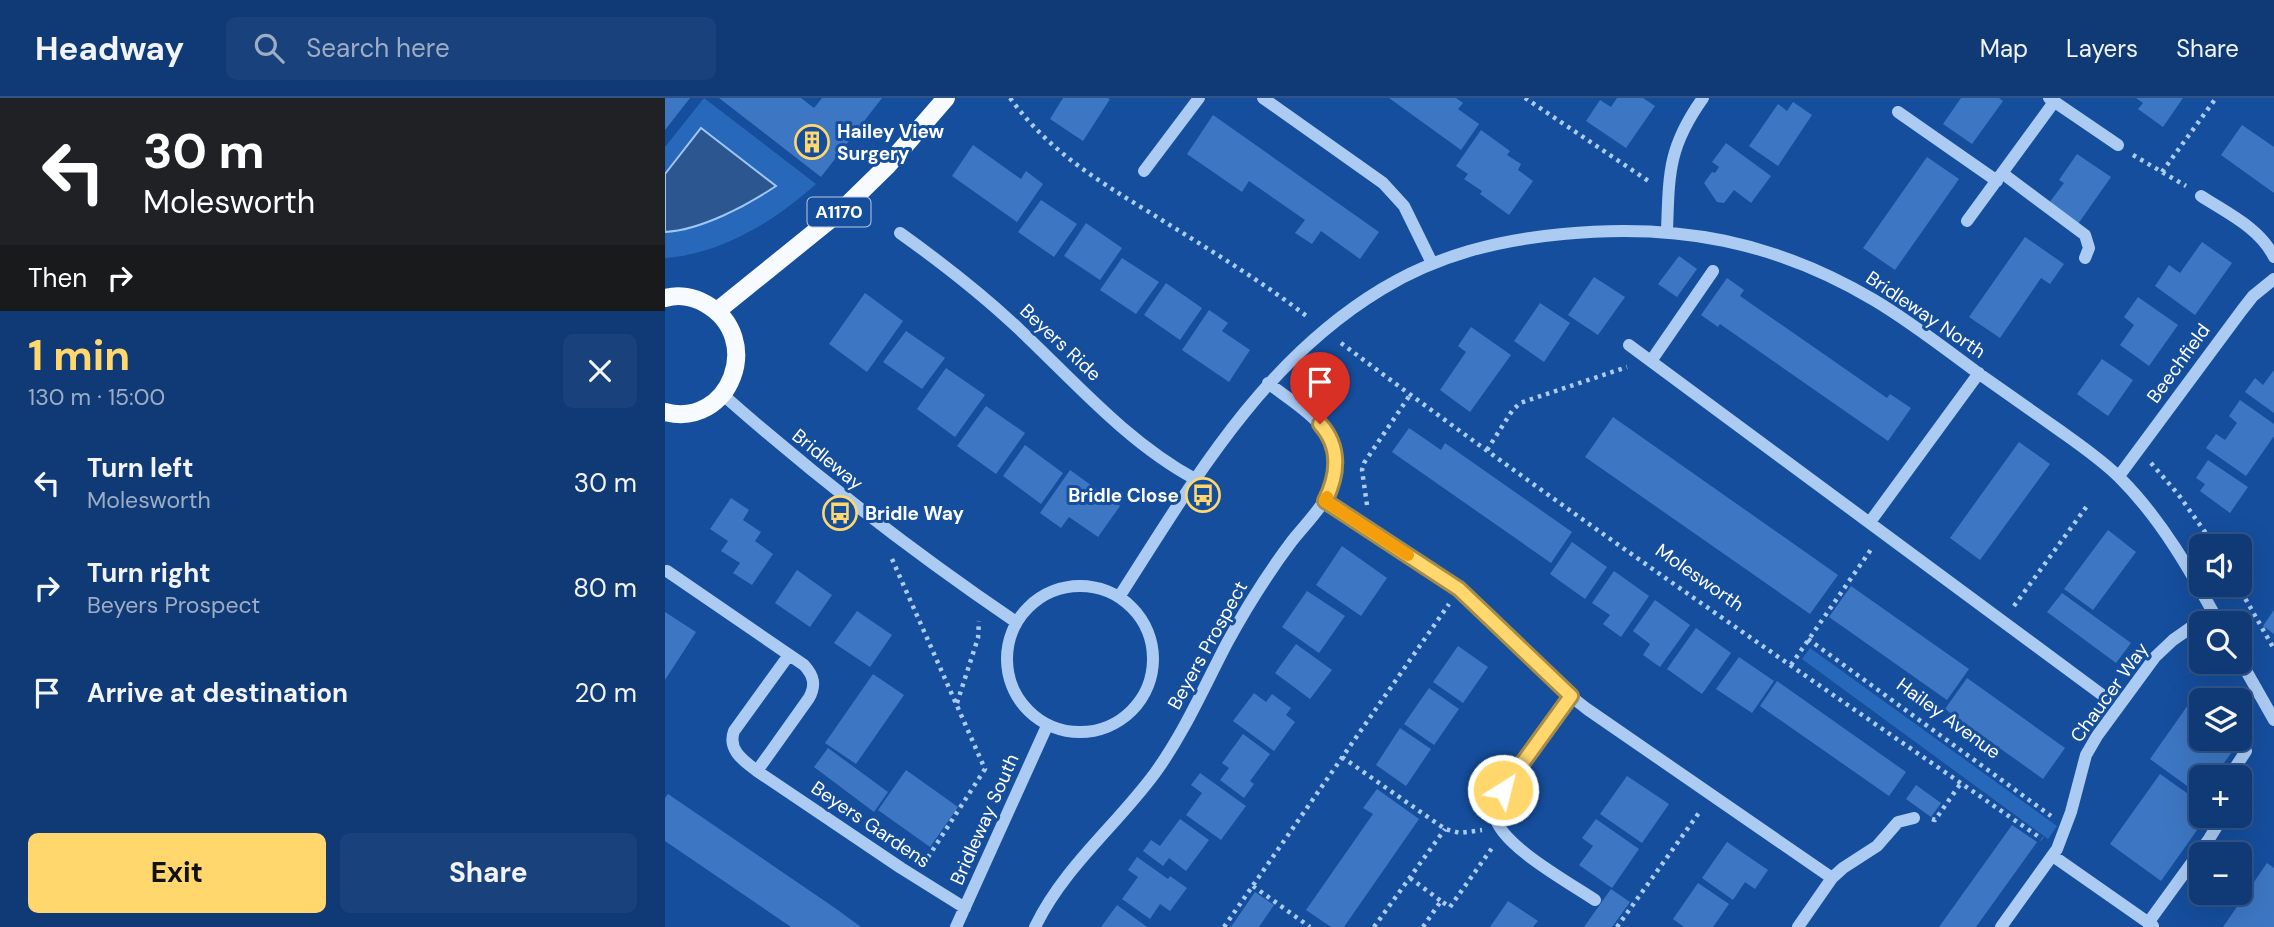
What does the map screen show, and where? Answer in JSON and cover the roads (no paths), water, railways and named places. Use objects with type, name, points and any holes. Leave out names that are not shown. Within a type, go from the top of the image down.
[{"type":"main road","name":"A1170","points":[[717,311],[842,211],[887,166],[946,98]]},
{"type":"main road","points":[[665,298],[675,296],[697,299],[717,311],[732,330],[737,350],[735,372],[722,394],[708,406],[693,412],[665,412]]},
{"type":"street","points":[[1144,172],[1199,98]]},
{"type":"street","points":[[1262,98],[1383,183],[1415,223],[1432,263]]},
{"type":"street","points":[[1667,231],[1669,174],[1677,143],[1703,98]]},
{"type":"street","points":[[1967,222],[2052,100],[2117,145]]},
{"type":"street","points":[[1898,113],[2085,235],[2089,248],[2085,258]]},
{"type":"street","points":[[2201,196],[2251,229],[2266,243],[2274,257]]},
{"type":"street","name":"Bridleway North","points":[[1119,597],[1195,478],[1268,383],[1324,330],[1375,293],[1432,263],[1460,253],[1528,237],[1598,230],[1667,231],[1741,244],[1805,266],[1874,300],[2076,442],[2119,476],[2178,550],[2213,611]]},
{"type":"street","name":"Beyers Ride","points":[[900,233],[943,263],[998,309],[1134,437],[1195,478]]},
{"type":"street","points":[[1650,360],[1713,271]]},
{"type":"street","name":"Beechfield","points":[[2119,476],[2253,296],[2274,279]]},
{"type":"street","points":[[1629,345],[2105,696]]},
{"type":"street","points":[[1870,523],[1979,373]]},
{"type":"street","name":"Beyers Prospect","points":[[1035,927],[1070,871],[1122,814],[1156,771],[1184,726],[1254,597],[1291,542],[1325,501],[1332,487],[1336,458],[1328,433],[1268,383]]},
{"type":"street","name":"Bridleway","points":[[722,394],[862,511],[1016,622]]},
{"type":"street","points":[[1325,501],[1459,589],[1571,696],[1832,878]]},
{"type":"street","points":[[667,571],[809,671],[814,683],[813,690],[757,771]]},
{"type":"street","points":[[1086,586],[1119,597],[1133,609],[1151,640],[1151,675],[1145,692],[1135,707],[1119,721],[1102,729],[1086,734],[1047,726],[1029,711],[1015,692],[1009,675],[1009,641],[1016,622],[1041,597],[1057,590],[1086,586]]},
{"type":"street","name":"Chaucer Way","points":[[2001,927],[2055,853],[2067,828],[2083,765],[2097,736],[2155,657],[2173,640],[2189,631]]},
{"type":"street","name":"Beyers Gardens","points":[[789,655],[734,731],[732,744],[740,758],[965,908]]},
{"type":"street","points":[[2248,674],[2274,720]]},
{"type":"street","points":[[1571,696],[1503,790],[1495,808],[1500,829],[1516,847],[1595,900]]},
{"type":"street","name":"Bridleway South","points":[[956,927],[1047,726]]},
{"type":"street","points":[[2237,765],[2246,751]]},
{"type":"street","points":[[1798,927],[1832,878],[1843,867],[1877,846],[1898,822],[1914,818]]},
{"type":"street","points":[[2055,853],[2151,925],[2216,828]]},
{"type":"place","name":"Hailey View Surgery","points":[[812,142]]},
{"type":"place","name":"Bridle Close","points":[[1203,495]]},
{"type":"place","name":"Bridle Way","points":[[840,513]]}]
